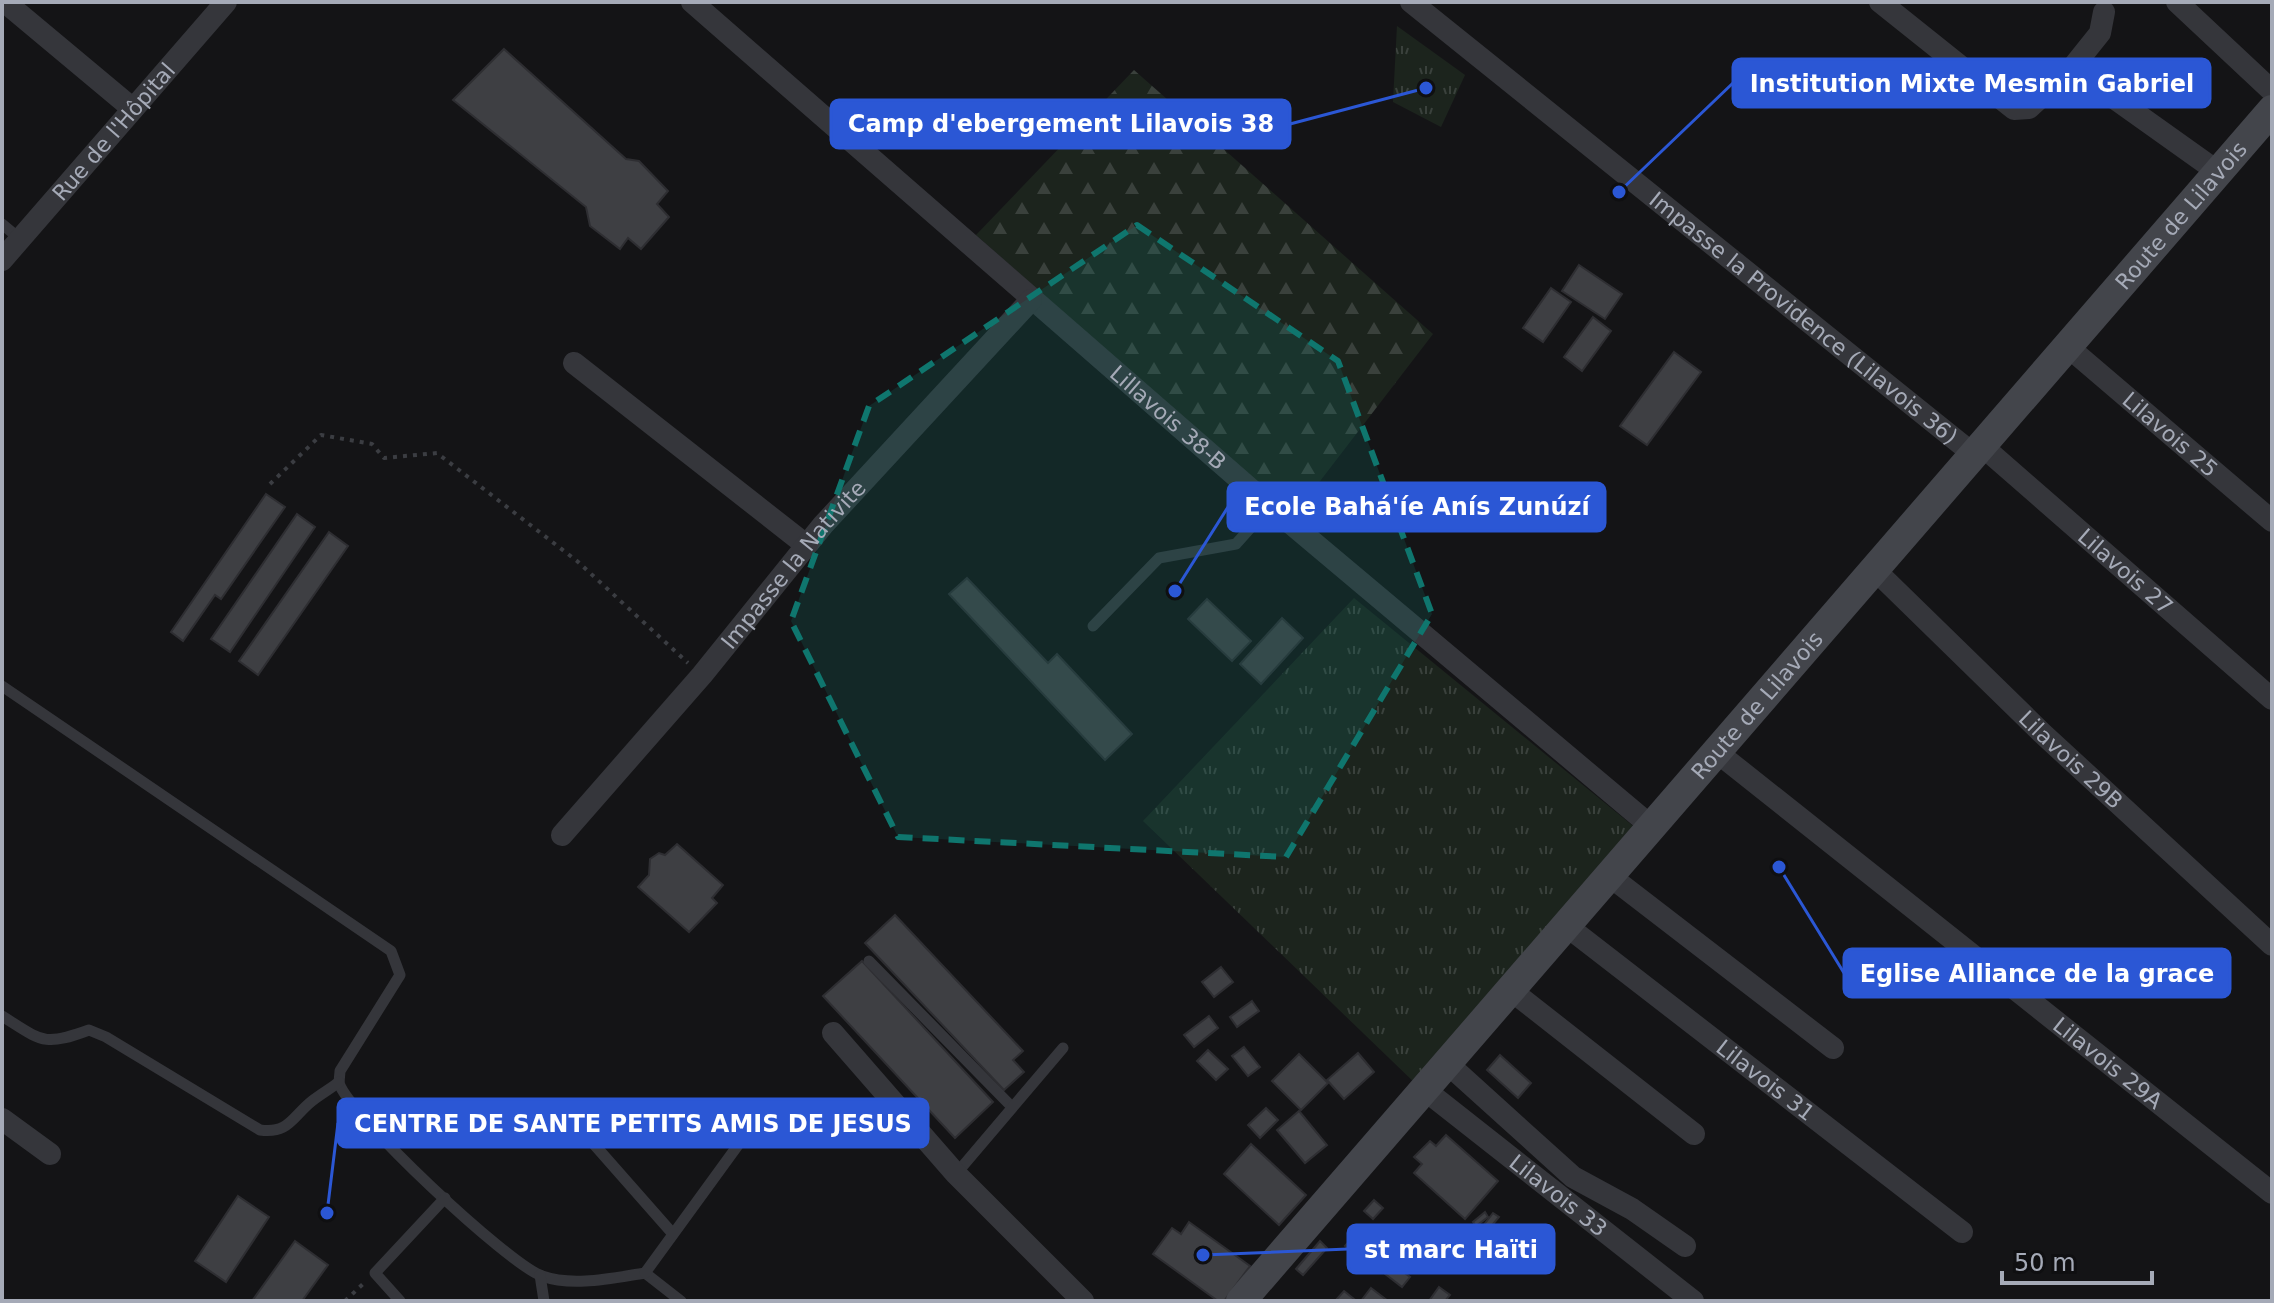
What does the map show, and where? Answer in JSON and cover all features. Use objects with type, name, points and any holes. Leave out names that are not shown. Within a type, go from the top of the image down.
[{"type":"main road","name":"Route de Lilavois","points":[[1241,1301],[1568,927],[1976,449],[2272,110]]},
{"type":"street","points":[[5,2],[133,109]]},
{"type":"street","name":"Rue de l'Hôpital","points":[[2,260],[226,2]]},
{"type":"street","name":"Lillavois 38-B","points":[[692,2],[1270,506],[1652,827]]},
{"type":"street","name":"Impasse la Providence (Lilavois 36)","points":[[1411,2],[1976,449]]},
{"type":"street","points":[[1880,2],[2014,109],[2029,108],[2072,68],[2100,33],[2104,12]]},
{"type":"street","points":[[2177,2],[2272,91]]},
{"type":"street","points":[[2072,68],[2218,172]]},
{"type":"street","name":"Impasse la Nativite","points":[[562,835],[702,675],[806,545],[1031,300]]},
{"type":"street","name":"Lilavois 25","points":[[2067,346],[2272,521]]},
{"type":"street","points":[[574,363],[806,545]]},
{"type":"street","name":"Lilavois 27","points":[[1976,449],[2272,699]]},
{"type":"street","name":"Lilavois 29B","points":[[1874,569],[2043,734],[2272,945]]},
{"type":"street","name":"Lilavois 29A","points":[[1718,753],[2272,1193]]},
{"type":"street","points":[[1611,877],[1833,1048]]},
{"type":"street","name":"Lilavois 31","points":[[1568,927],[1962,1232]]},
{"type":"street","points":[[1512,991],[1694,1134]]},
{"type":"street","points":[[833,1033],[956,1174],[1083,1301]]},
{"type":"street","points":[[1448,1064],[1573,1177],[1632,1209],[1685,1246]]},
{"type":"street","name":"Lilavois 33","points":[[1425,1090],[1693,1301]]},
{"type":"street","points":[[2,1119],[50,1154]]},
{"type":"lane","points":[[2,224],[20,239]]},
{"type":"lane","points":[[1093,626],[1159,558],[1236,544],[1270,506]]},
{"type":"lane","points":[[2,686],[391,951],[400,975],[340,1071],[339,1082],[358,1112],[445,1198],[519,1263],[540,1275],[562,1281],[645,1273],[681,1301]]},
{"type":"lane","points":[[869,961],[1012,1107]]},
{"type":"lane","points":[[2,1016],[39,1039],[56,1042],[89,1030],[106,1037],[260,1130],[276,1132],[292,1124],[310,1103],[339,1082]]},
{"type":"lane","points":[[956,1174],[1063,1048]]},
{"type":"lane","points":[[577,1125],[673,1234]]},
{"type":"lane","points":[[645,1273],[741,1141]]},
{"type":"lane","points":[[400,1301],[375,1273],[445,1198]]},
{"type":"lane","points":[[540,1275],[544,1301]]},
{"type":"path","points":[[270,484],[321,435],[372,444],[384,458],[437,453],[577,561],[702,675]]},
{"type":"path","points":[[345,1301],[375,1273]]},
{"type":"highlighted area","points":[[1137,225],[1338,361],[1432,614],[1286,857],[898,837],[791,621],[869,406]]},
{"type":"green space","points":[[1397,26],[1465,75],[1441,127],[1393,102]]},
{"type":"green space","points":[[1134,70],[1433,334],[1294,515],[976,235]]},
{"type":"green space","points":[[1354,598],[1638,830],[1417,1085],[1143,821]]},
{"type":"building","points":[[504,49],[626,159],[639,161],[668,191],[657,204],[669,217],[641,249],[628,238],[620,249],[590,226],[586,207],[453,100]]},
{"type":"building","points":[[1579,265],[1622,294],[1605,319],[1562,291]]},
{"type":"building","points":[[1551,288],[1571,302],[1543,342],[1523,328]]},
{"type":"building","points":[[1593,317],[1611,331],[1582,371],[1564,357]]},
{"type":"building","points":[[1674,352],[1701,372],[1647,445],[1620,426]]},
{"type":"building","points":[[266,494],[285,507],[221,599],[215,595],[183,641],[171,632]]},
{"type":"building","points":[[297,514],[315,527],[230,652],[211,639]]},
{"type":"building","points":[[329,532],[348,546],[258,675],[239,661]]},
{"type":"building","points":[[967,578],[1048,663],[1057,654],[1132,734],[1105,760],[949,594]]},
{"type":"building","points":[[1207,599],[1251,641],[1232,661],[1188,619]]},
{"type":"building","points":[[1282,618],[1303,638],[1261,684],[1240,664]]},
{"type":"building","points":[[677,844],[723,885],[712,898],[717,903],[689,932],[638,887],[649,875],[650,859],[659,853],[665,855]]},
{"type":"building","points":[[895,915],[1023,1051],[1013,1060],[1024,1072],[1004,1090],[865,943]]},
{"type":"building","points":[[862,961],[993,1102],[955,1138],[823,996]]},
{"type":"building","points":[[1221,967],[1233,982],[1214,997],[1202,982]]},
{"type":"building","points":[[1252,1001],[1259,1011],[1237,1027],[1230,1017]]},
{"type":"building","points":[[1209,1016],[1218,1028],[1194,1047],[1184,1035]]},
{"type":"building","points":[[1244,1047],[1260,1067],[1248,1076],[1232,1056]]},
{"type":"building","points":[[1208,1050],[1228,1069],[1216,1080],[1197,1061]]},
{"type":"building","points":[[1358,1053],[1374,1072],[1344,1099],[1327,1080]]},
{"type":"building","points":[[1299,1054],[1328,1083],[1301,1110],[1272,1081]]},
{"type":"building","points":[[1500,1055],[1531,1083],[1518,1098],[1487,1070]]},
{"type":"building","points":[[1266,1108],[1278,1120],[1260,1138],[1248,1125]]},
{"type":"building","points":[[1299,1111],[1327,1145],[1305,1163],[1277,1130]]},
{"type":"building","points":[[1446,1135],[1498,1181],[1465,1219],[1414,1173],[1422,1164],[1414,1157],[1430,1141],[1436,1146]]},
{"type":"building","points":[[1251,1144],[1306,1195],[1279,1225],[1224,1174]]},
{"type":"building","points":[[238,1196],[269,1217],[226,1282],[195,1261]]},
{"type":"building","points":[[1374,1200],[1383,1208],[1373,1219],[1364,1211]]},
{"type":"building","points":[[1485,1212],[1488,1217],[1476,1226],[1473,1222]]},
{"type":"building","points":[[1493,1213],[1499,1217],[1488,1230],[1483,1226]]},
{"type":"building","points":[[1189,1222],[1250,1266],[1224,1301],[1218,1301],[1153,1254],[1172,1228],[1181,1234]]},
{"type":"building","points":[[1355,1235],[1375,1253],[1365,1263],[1345,1246]]},
{"type":"building","points":[[295,1241],[328,1265],[302,1301],[252,1301]]},
{"type":"building","points":[[1320,1241],[1327,1248],[1303,1275],[1296,1269]]},
{"type":"building","points":[[1392,1263],[1410,1277],[1402,1287],[1384,1273]]},
{"type":"building","points":[[1439,1287],[1450,1295],[1445,1301],[1429,1301]]},
{"type":"building","points":[[1371,1288],[1388,1301],[1361,1301]]},
{"type":"building","points":[[1344,1291],[1354,1299],[1335,1301]]},
{"type":"place","name":"Camp d'ebergement Lilavois 38","points":[[1426,88]]},
{"type":"place","name":"Institution Mixte Mesmin Gabriel","points":[[1619,192]]},
{"type":"place","name":"Ecole Bahá'íe Anís Zunúzí","points":[[1175,591]]},
{"type":"place","name":"Eglise Alliance de la grace","points":[[1779,867]]},
{"type":"place","name":"CENTRE DE SANTE PETITS AMIS DE JESUS","points":[[327,1213]]},
{"type":"place","name":"st marc Haïti","points":[[1203,1255]]}]
